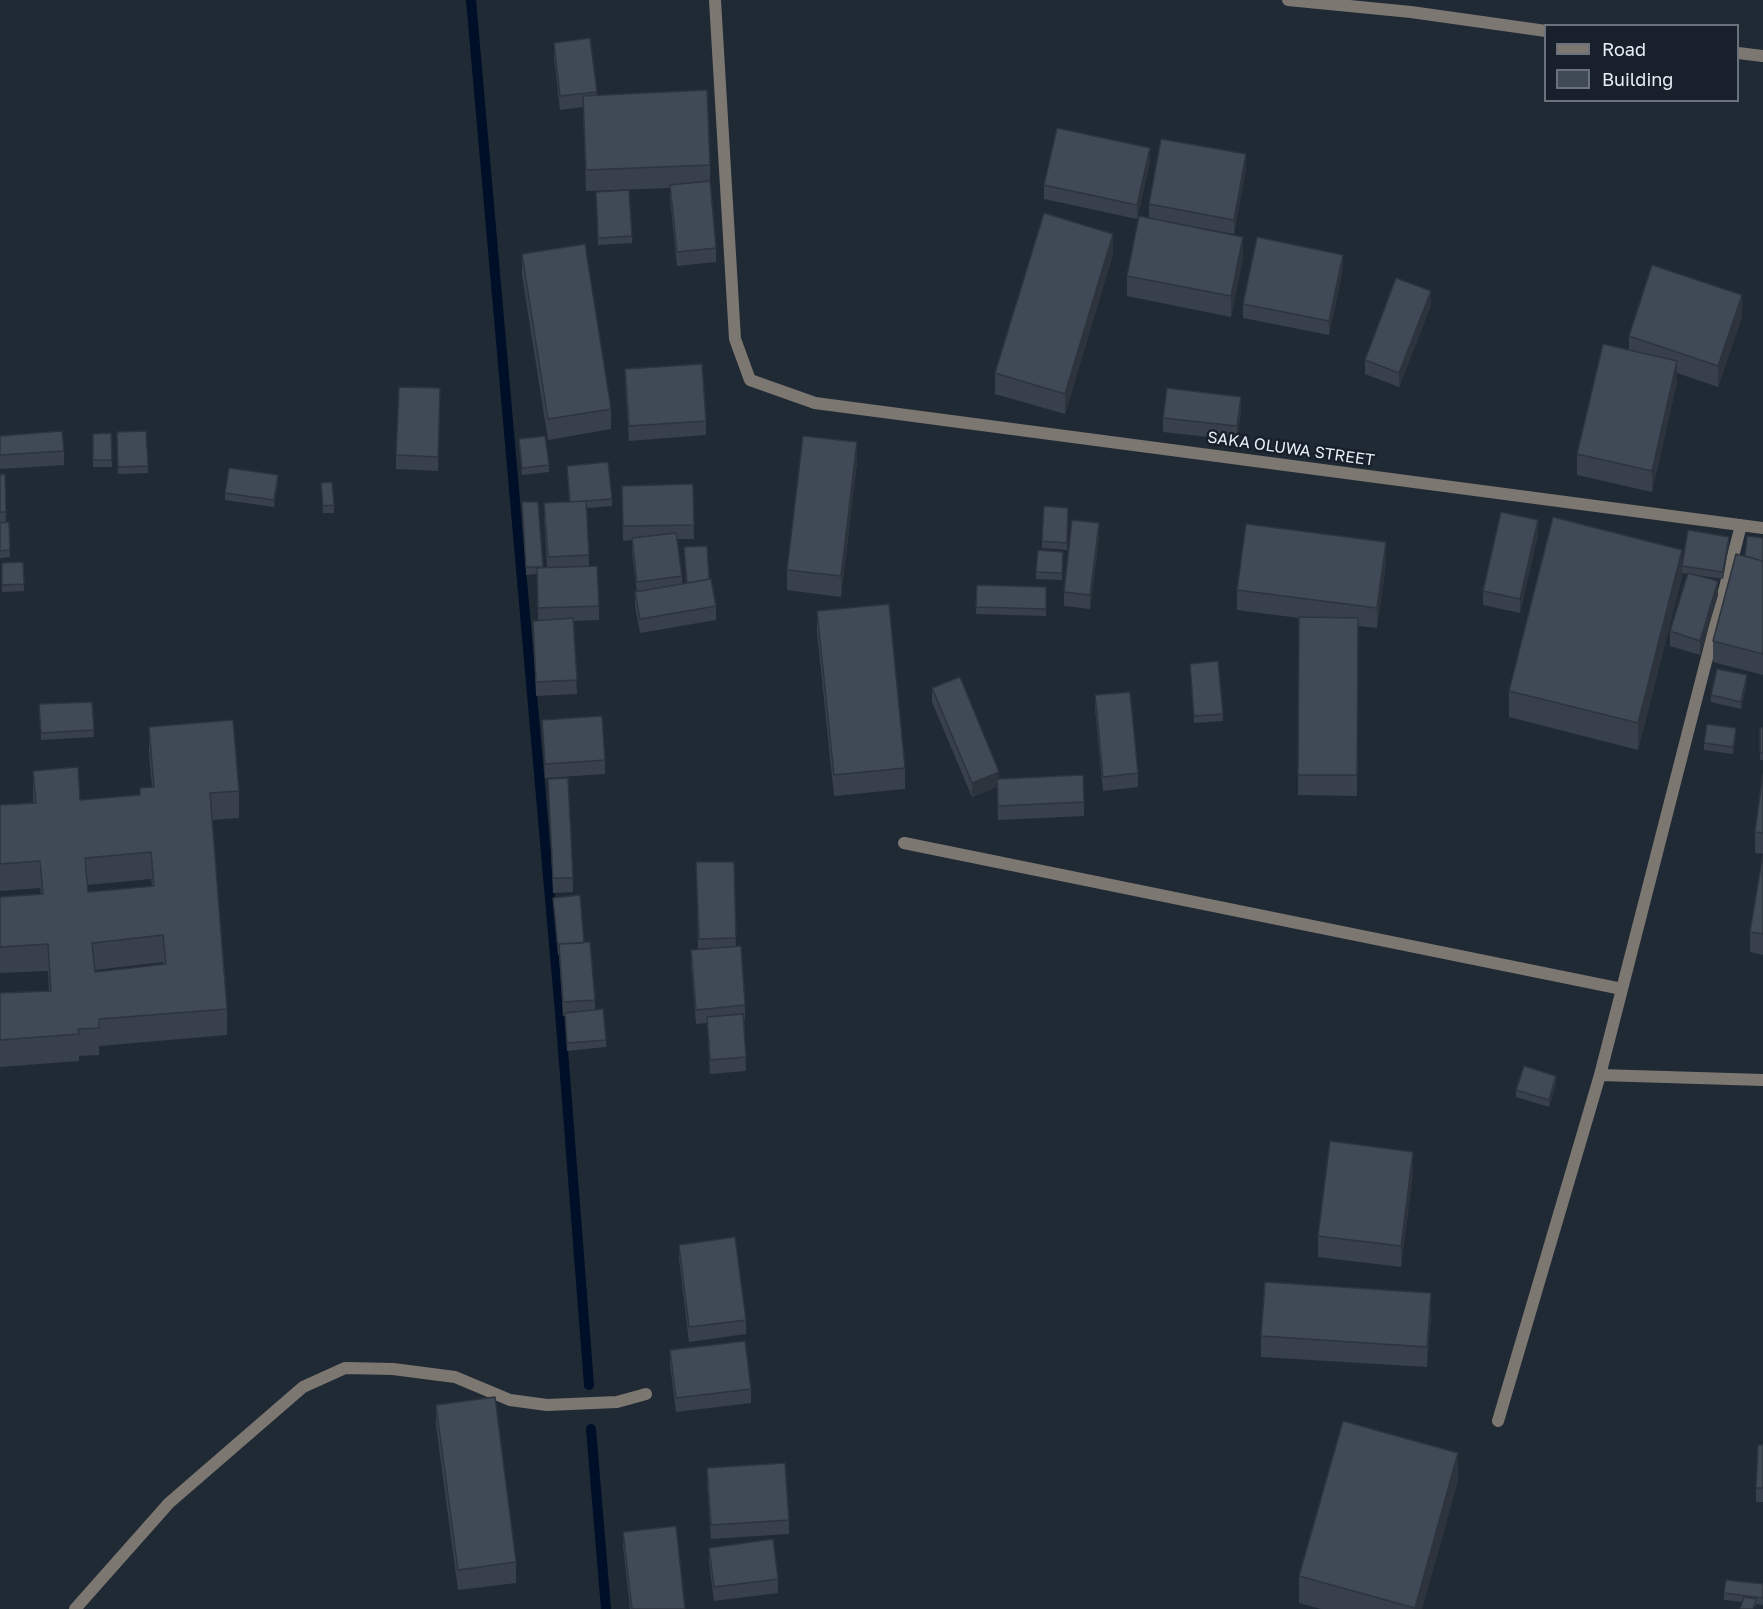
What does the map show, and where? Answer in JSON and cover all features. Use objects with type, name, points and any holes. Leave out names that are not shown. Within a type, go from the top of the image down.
[{"type":"street","name":"SAKA OLUWA STREET","points":[[715,0],[735,339],[750,380],[815,403],[1763,528]]},
{"type":"street","points":[[1288,0],[1411,12],[1544,32]]},
{"type":"street","points":[[1739,53],[1763,56]]},
{"type":"street","points":[[1498,1421],[1600,1075],[1741,525]]},
{"type":"street","points":[[904,843],[1622,989]]},
{"type":"street","points":[[1600,1075],[1763,1080]]},
{"type":"street","points":[[75,1609],[169,1503],[303,1387],[345,1368],[393,1369],[455,1377],[510,1400],[547,1405],[617,1402],[646,1394]]},
{"type":"building","points":[[590,38],[597,92],[560,96],[554,43]]},
{"type":"building","points":[[707,90],[710,165],[586,170],[583,96]]},
{"type":"building","points":[[1057,128],[1150,148],[1137,205],[1044,185]]},
{"type":"building","points":[[1161,139],[1246,154],[1234,220],[1149,204]]},
{"type":"building","points":[[710,181],[716,248],[677,252],[670,185]]},
{"type":"building","points":[[629,190],[632,236],[598,238],[596,192]]},
{"type":"building","points":[[1044,213],[1113,234],[1065,394],[995,373]]},
{"type":"building","points":[[1139,216],[1243,237],[1231,296],[1127,276]]},
{"type":"building","points":[[1257,237],[1343,255],[1329,321],[1243,304]]},
{"type":"building","points":[[585,244],[611,409],[548,419],[522,254]]},
{"type":"building","points":[[1652,265],[1742,295],[1718,366],[1629,336]]},
{"type":"building","points":[[1396,278],[1431,291],[1399,373],[1365,360]]},
{"type":"building","points":[[1603,344],[1677,361],[1652,471],[1577,454]]},
{"type":"building","points":[[702,364],[706,421],[629,426],[625,369]]},
{"type":"building","points":[[399,387],[440,388],[438,457],[396,455]]},
{"type":"building","points":[[1167,388],[1241,397],[1237,426],[1163,418]]},
{"type":"building","points":[[62,431],[64,451],[0,455],[0,436]]},
{"type":"building","points":[[146,431],[148,466],[118,467],[117,432]]},
{"type":"building","points":[[111,433],[112,460],[93,460],[93,434]]},
{"type":"building","points":[[545,436],[549,465],[522,468],[519,439]]},
{"type":"building","points":[[803,436],[857,442],[841,576],[787,570]]},
{"type":"building","points":[[608,462],[612,499],[570,502],[567,466]]},
{"type":"building","points":[[229,468],[278,475],[274,500],[225,493]]},
{"type":"building","points":[[5,474],[6,512],[0,512],[0,475]]},
{"type":"building","points":[[332,482],[334,505],[323,506],[321,483]]},
{"type":"building","points":[[693,484],[694,525],[623,526],[622,486]]},
{"type":"building","points":[[586,501],[589,555],[548,557],[544,503]]},
{"type":"building","points":[[522,502],[538,502],[543,567],[526,567]]},
{"type":"building","points":[[1044,506],[1068,508],[1067,543],[1042,541]]},
{"type":"building","points":[[1501,512],[1538,520],[1520,599],[1483,591]]},
{"type":"building","points":[[1553,517],[1682,550],[1638,723],[1509,691]]},
{"type":"building","points":[[1072,520],[1099,523],[1090,595],[1064,592]]},
{"type":"building","points":[[9,522],[10,550],[0,551],[0,523]]},
{"type":"building","points":[[1246,524],[1386,542],[1377,608],[1237,590]]},
{"type":"building","points":[[1688,530],[1729,537],[1723,572],[1682,566]]},
{"type":"building","points":[[676,533],[682,576],[637,582],[632,538]]},
{"type":"building","points":[[1747,536],[1763,538],[1763,561],[1745,556]]},
{"type":"building","points":[[707,546],[709,579],[687,583],[684,547]]},
{"type":"building","points":[[1038,550],[1063,552],[1062,573],[1036,572]]},
{"type":"building","points":[[1736,554],[1763,561],[1763,654],[1713,641]]},
{"type":"building","points":[[23,562],[24,584],[2,585],[2,563]]},
{"type":"building","points":[[597,566],[599,606],[538,608],[537,568]]},
{"type":"building","points":[[1688,573],[1718,581],[1700,641],[1670,631]]},
{"type":"building","points":[[711,579],[716,606],[640,619],[635,592]]},
{"type":"building","points":[[977,585],[1046,587],[1046,609],[976,607]]},
{"type":"building","points":[[889,604],[905,768],[834,775],[817,611]]},
{"type":"building","points":[[1299,617],[1358,618],[1357,775],[1298,775]]},
{"type":"building","points":[[573,618],[577,680],[536,682],[533,621]]},
{"type":"building","points":[[1218,661],[1223,714],[1194,716],[1190,664]]},
{"type":"building","points":[[1717,669],[1747,675],[1741,702],[1711,695]]},
{"type":"building","points":[[960,677],[999,772],[972,783],[932,688]]},
{"type":"building","points":[[1130,692],[1138,773],[1103,777],[1095,695]]},
{"type":"building","points":[[92,702],[94,730],[41,733],[39,704]]},
{"type":"building","points":[[602,716],[605,760],[545,764],[542,720]]},
{"type":"building","points":[[233,720],[239,791],[210,793],[227,1009],[99,1019],[99,1028],[78,1029],[79,1034],[0,1040],[0,993],[51,991],[48,944],[0,947],[0,897],[43,894],[40,861],[0,864],[0,805],[36,803],[33,771],[78,767],[80,800],[140,795],[140,788],[154,787],[149,727]],"holes":[[[151,852],[154,886],[88,892],[85,858]],[[163,935],[166,964],[95,972],[92,943]]]},
{"type":"building","points":[[1707,724],[1736,728],[1733,747],[1704,743]]},
{"type":"building","points":[[1760,728],[1763,728],[1763,753],[1760,753]]},
{"type":"building","points":[[1763,773],[1763,833],[1755,832]]},
{"type":"building","points":[[1083,775],[1084,802],[998,806],[997,779]]},
{"type":"building","points":[[568,778],[573,878],[553,878],[548,779]]},
{"type":"building","points":[[1763,854],[1763,934],[1750,932]]},
{"type":"building","points":[[696,862],[734,862],[736,938],[699,939]]},
{"type":"building","points":[[580,895],[584,943],[559,944],[558,948],[553,898]]},
{"type":"building","points":[[590,942],[595,1000],[563,1002],[559,944]]},
{"type":"building","points":[[741,946],[745,1005],[696,1010],[691,950]]},
{"type":"building","points":[[603,1009],[606,1040],[567,1043],[565,1013]]},
{"type":"building","points":[[743,1014],[746,1057],[710,1060],[707,1017]]},
{"type":"building","points":[[1524,1066],[1556,1076],[1549,1100],[1516,1090]]},
{"type":"building","points":[[1330,1141],[1413,1152],[1401,1246],[1318,1236]]},
{"type":"building","points":[[735,1237],[746,1320],[689,1327],[679,1245]]},
{"type":"building","points":[[1265,1282],[1431,1293],[1427,1347],[1261,1336]]},
{"type":"building","points":[[745,1341],[751,1389],[676,1398],[670,1350]]},
{"type":"building","points":[[495,1397],[516,1562],[458,1570],[436,1405]]},
{"type":"building","points":[[1343,1421],[1458,1453],[1415,1608],[1299,1576]]},
{"type":"building","points":[[1758,1445],[1763,1445],[1763,1488],[1756,1488]]},
{"type":"building","points":[[785,1463],[789,1520],[711,1525],[707,1468]]},
{"type":"building","points":[[676,1526],[685,1609],[632,1609],[623,1532]]},
{"type":"building","points":[[773,1539],[778,1579],[714,1587],[709,1548]]},
{"type":"building","points":[[1726,1580],[1763,1584],[1763,1598],[1724,1593]]},
{"type":"building","points":[[1744,1597],[1756,1599],[1753,1609],[1740,1609]]},
{"type":"waterway","points":[[471,0],[561,1024],[589,1385]]},
{"type":"waterway","points":[[591,1429],[606,1609]]}]
